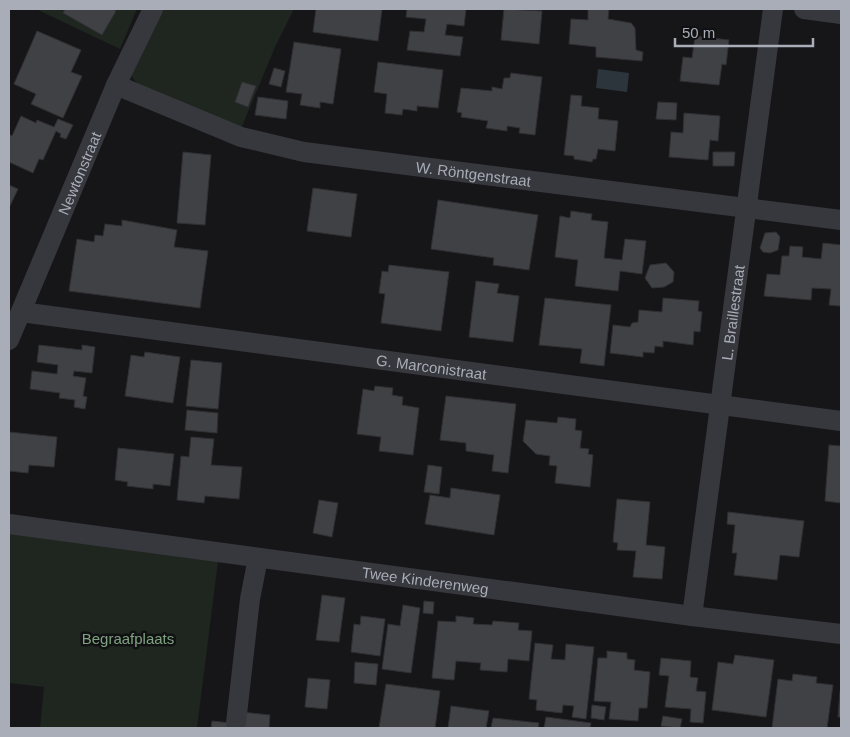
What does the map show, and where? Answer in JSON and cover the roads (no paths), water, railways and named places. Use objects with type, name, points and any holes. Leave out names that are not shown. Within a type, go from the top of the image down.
[{"type":"street","name":"Newtonstraat","points":[[9,340],[116,85],[153,9]]},
{"type":"street","name":"L. Braillestraat","points":[[692,616],[722,404],[773,9]]},
{"type":"street","points":[[804,9],[841,14]]},
{"type":"street","name":"W. Röntgenstraat","points":[[116,85],[241,137],[304,152],[440,168],[747,210],[841,220]]},
{"type":"street","name":"G. Marconistraat","points":[[21,312],[425,365],[596,390],[722,404],[841,421]]},
{"type":"street","name":"Twee Kinderenweg","points":[[9,524],[692,616],[841,634]]},
{"type":"street","points":[[236,723],[250,600],[258,558]]},
{"type":"park label","name":"Begraafplaats","points":[[128,638]]}]
